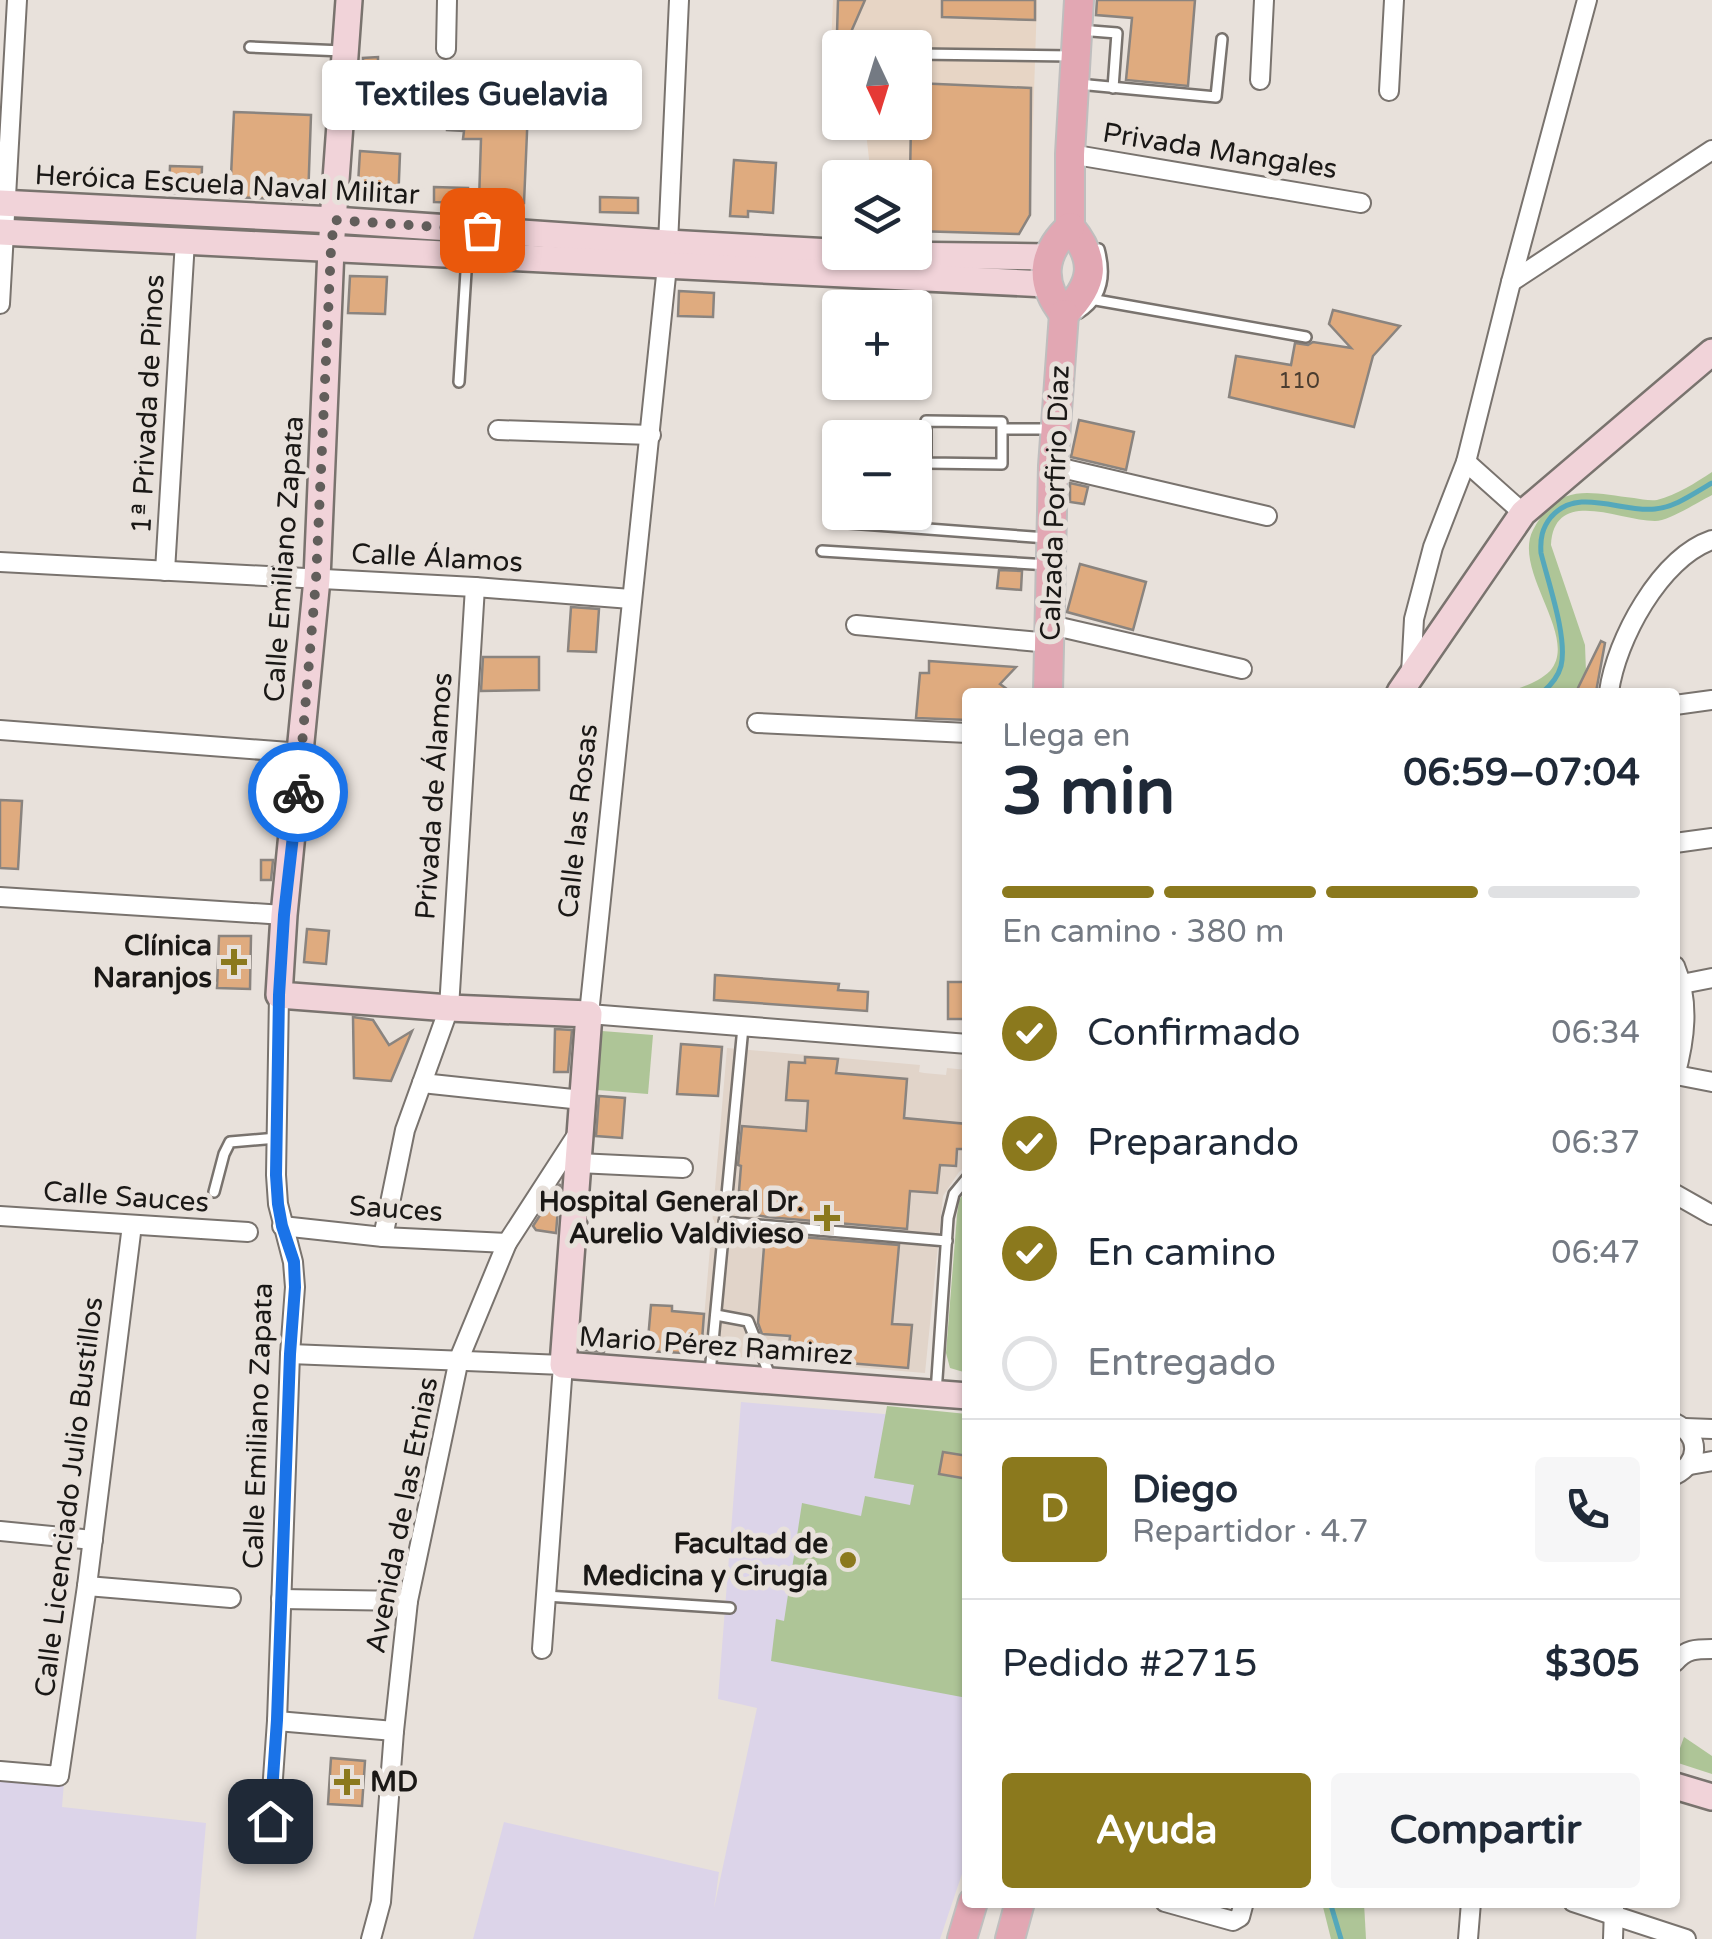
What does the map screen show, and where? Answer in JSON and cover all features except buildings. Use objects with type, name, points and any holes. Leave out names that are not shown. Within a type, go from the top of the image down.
[{"type":"main road","points":[[1077,223],[1054,245],[1048,271],[1055,303],[1063,318],[1084,291],[1089,270],[1077,223],[1070,154],[1079,0]]},
{"type":"main road","name":"Calzada Porfirio Díaz","points":[[1048,688],[1053,466],[1063,318]]},
{"type":"main road","points":[[962,1939],[971,1908]]},
{"type":"main road","points":[[1010,1939],[1018,1908]]},
{"type":"street","points":[[0,304],[2,203],[17,0]]},
{"type":"street","name":"Calle Emiliano Zapata","points":[[270,1821],[295,1287],[294,1262],[282,1226],[277,1189],[279,995],[316,580],[331,249],[349,0]]},
{"type":"street","points":[[446,49],[447,0]]},
{"type":"street","name":"Calle las Rosas","points":[[542,1650],[589,1014],[667,255],[680,0]]},
{"type":"street","points":[[1260,80],[1264,0]]},
{"type":"street","points":[[1389,90],[1394,0]]},
{"type":"street","points":[[1405,683],[1414,619],[1433,547],[1466,462],[1587,0]]},
{"type":"street","points":[[1511,282],[1712,150]]},
{"type":"street","name":"Privada Mangales","points":[[1070,154],[1360,202]]},
{"type":"street","name":"Heróica Escuela Naval Militar","points":[[2,203],[334,220],[667,255],[1048,271]]},
{"type":"street","name":"Heróica Escuela Naval Militar","points":[[2,232],[468,256],[822,254]]},
{"type":"street","name":"1ª Privada de Pinos","points":[[165,571],[185,240]]},
{"type":"street","name":"Heróica Escuela Naval Militar","points":[[932,258],[1048,271]]},
{"type":"street","points":[[1405,683],[1522,513],[1712,352]]},
{"type":"street","points":[[498,430],[651,435]]},
{"type":"street","points":[[1466,462],[1522,513]]},
{"type":"street","points":[[1053,466],[1267,516]]},
{"type":"street","points":[[1610,688],[1618,655],[1660,578],[1698,545],[1712,540]]},
{"type":"street","name":"Calle Álamos","points":[[0,562],[631,598]]},
{"type":"street","name":"Privada de Álamos","points":[[383,1236],[404,1130],[448,1008],[475,587]]},
{"type":"street","points":[[856,625],[1051,634],[1242,670]]},
{"type":"street","points":[[1680,704],[1712,700]]},
{"type":"street","points":[[757,723],[962,733]]},
{"type":"street","points":[[0,730],[302,752]]},
{"type":"street","points":[[1680,842],[1712,838]]},
{"type":"street","points":[[0,897],[284,915]]},
{"type":"street","points":[[1680,975],[1712,978]]},
{"type":"street","points":[[1680,981],[1686,1017],[1680,1052]]},
{"type":"street","points":[[279,995],[589,1014],[962,1044]]},
{"type":"street","points":[[1680,1077],[1712,1082]]},
{"type":"street","points":[[422,1083],[582,1100]]},
{"type":"street","name":"Avenida de las Etnias","points":[[371,1939],[381,1902],[408,1600],[459,1359],[507,1244],[580,1130]]},
{"type":"street","points":[[578,1163],[684,1168]]},
{"type":"street","points":[[1680,1197],[1712,1214]]},
{"type":"street","name":"Calle Sauces","points":[[0,1216],[248,1232]]},
{"type":"street","name":"Calle Licenciado Julio Bustillos","points":[[0,1770],[59,1776],[132,1225]]},
{"type":"street","name":"Sauces","points":[[282,1226],[507,1244]]},
{"type":"street","name":"Mario Pérez Ramirez","points":[[290,1354],[563,1365],[962,1396]]},
{"type":"street","points":[[1680,1425],[1712,1429]]},
{"type":"street","points":[[1680,1425],[1693,1438],[1694,1452],[1682,1470]]},
{"type":"street","points":[[1682,1470],[1712,1461]]},
{"type":"street","points":[[0,1531],[93,1540]]},
{"type":"street","points":[[87,1586],[231,1598]]},
{"type":"street","points":[[281,1599],[408,1600]]},
{"type":"street","points":[[1680,1656],[1694,1648],[1712,1649]]},
{"type":"street","points":[[277,1720],[394,1731]]},
{"type":"street","points":[[1680,1787],[1712,1797]]},
{"type":"street","points":[[1186,1908],[1232,1921],[1240,1917],[1242,1908]]},
{"type":"street","points":[[1468,1939],[1471,1908]]},
{"type":"street","points":[[1612,1939],[1614,1909],[1686,1939]]},
{"type":"lane","points":[[932,54],[1075,57],[1117,34],[1114,88]]},
{"type":"lane","points":[[1075,57],[1114,88],[1216,96],[1222,38]]},
{"type":"lane","points":[[250,47],[346,51]]},
{"type":"lane","points":[[1063,318],[1084,310],[1096,300],[1102,280],[1098,247],[1077,223]]},
{"type":"lane","points":[[459,382],[468,256]]},
{"type":"lane","points":[[1096,300],[1306,337]]},
{"type":"lane","points":[[926,422],[1002,422],[1002,429],[1002,464],[926,463],[926,422]]},
{"type":"lane","points":[[1002,429],[1056,429]]},
{"type":"lane","points":[[893,530],[1052,552]]},
{"type":"lane","points":[[822,551],[1052,552]]},
{"type":"lane","points":[[710,1376],[743,1026]]},
{"type":"lane","points":[[214,1192],[230,1142],[276,1138]]},
{"type":"lane","points":[[936,1394],[950,1206],[962,1184]]},
{"type":"lane","points":[[724,1222],[946,1241]]},
{"type":"lane","points":[[716,1315],[748,1321],[772,1381]]},
{"type":"lane","points":[[546,1596],[730,1608]]},
{"type":"shaded area","points":[[833,0],[1037,0],[1030,216],[947,217],[932,199],[932,160],[869,160],[867,140],[932,140],[932,30],[832,30]]},
{"type":"shaded area","name":"Hospital General Dr. Aurelio Valdivieso","points":[[727,1048],[920,1065],[919,1072],[924,1073],[946,1075],[947,1068],[962,1070],[962,1169],[943,1196],[925,1373],[701,1354]]},
{"type":"shaded area","name":"Facultad de Medicina y Cirugía","points":[[741,1402],[962,1421],[962,1874],[940,1939],[473,1939],[504,1822],[719,1872],[714,1908],[757,1708],[718,1699]]},
{"type":"shaded area","points":[[0,1778],[64,1782],[62,1807],[206,1823],[196,1939],[0,1939]]},
{"type":"green space","points":[[1712,472],[1712,495],[1661,520],[1576,511],[1564,516],[1555,527],[1551,545],[1585,645],[1586,672],[1578,688],[1520,688],[1546,675],[1557,657],[1557,640],[1531,565],[1529,546],[1543,514],[1553,504],[1576,494],[1657,500]]},
{"type":"green space","points":[[602,1031],[653,1035],[648,1094],[597,1090]]},
{"type":"green space","points":[[962,1195],[962,1371],[950,1368],[946,1353]]},
{"type":"green space","points":[[887,1406],[962,1414],[962,1697],[771,1661],[776,1619],[784,1621],[802,1503],[861,1516],[865,1496],[910,1505],[914,1485],[874,1478]]},
{"type":"green space","points":[[1684,1737],[1712,1756],[1712,1774],[1680,1764]]},
{"type":"green space","points":[[1323,1908],[1364,1908],[1366,1939],[1331,1939]]},
{"type":"waterway","points":[[1547,688],[1558,674],[1562,654],[1560,626],[1541,553],[1542,534],[1551,517],[1574,503],[1663,508],[1712,483]]},
{"type":"waterway","points":[[1332,1908],[1341,1939]]},
{"type":"way so far","points":[[298,792],[316,580],[334,220],[482,230]]},
{"type":"place","name":"Textiles Guelavia","points":[[482,230]]},
{"type":"place","name":"Clínica Naranjos","points":[[234,962]]},
{"type":"place","name":"Hospital General Dr. Aurelio Valdivieso","points":[[827,1218]]},
{"type":"place","name":"Facultad de Medicina y Cirugía","points":[[848,1560]]},
{"type":"place","name":"MD","points":[[347,1782]]},
{"type":"route","points":[[270,1821],[295,1287],[294,1262],[282,1226],[276,1175],[279,995],[298,792]]}]
